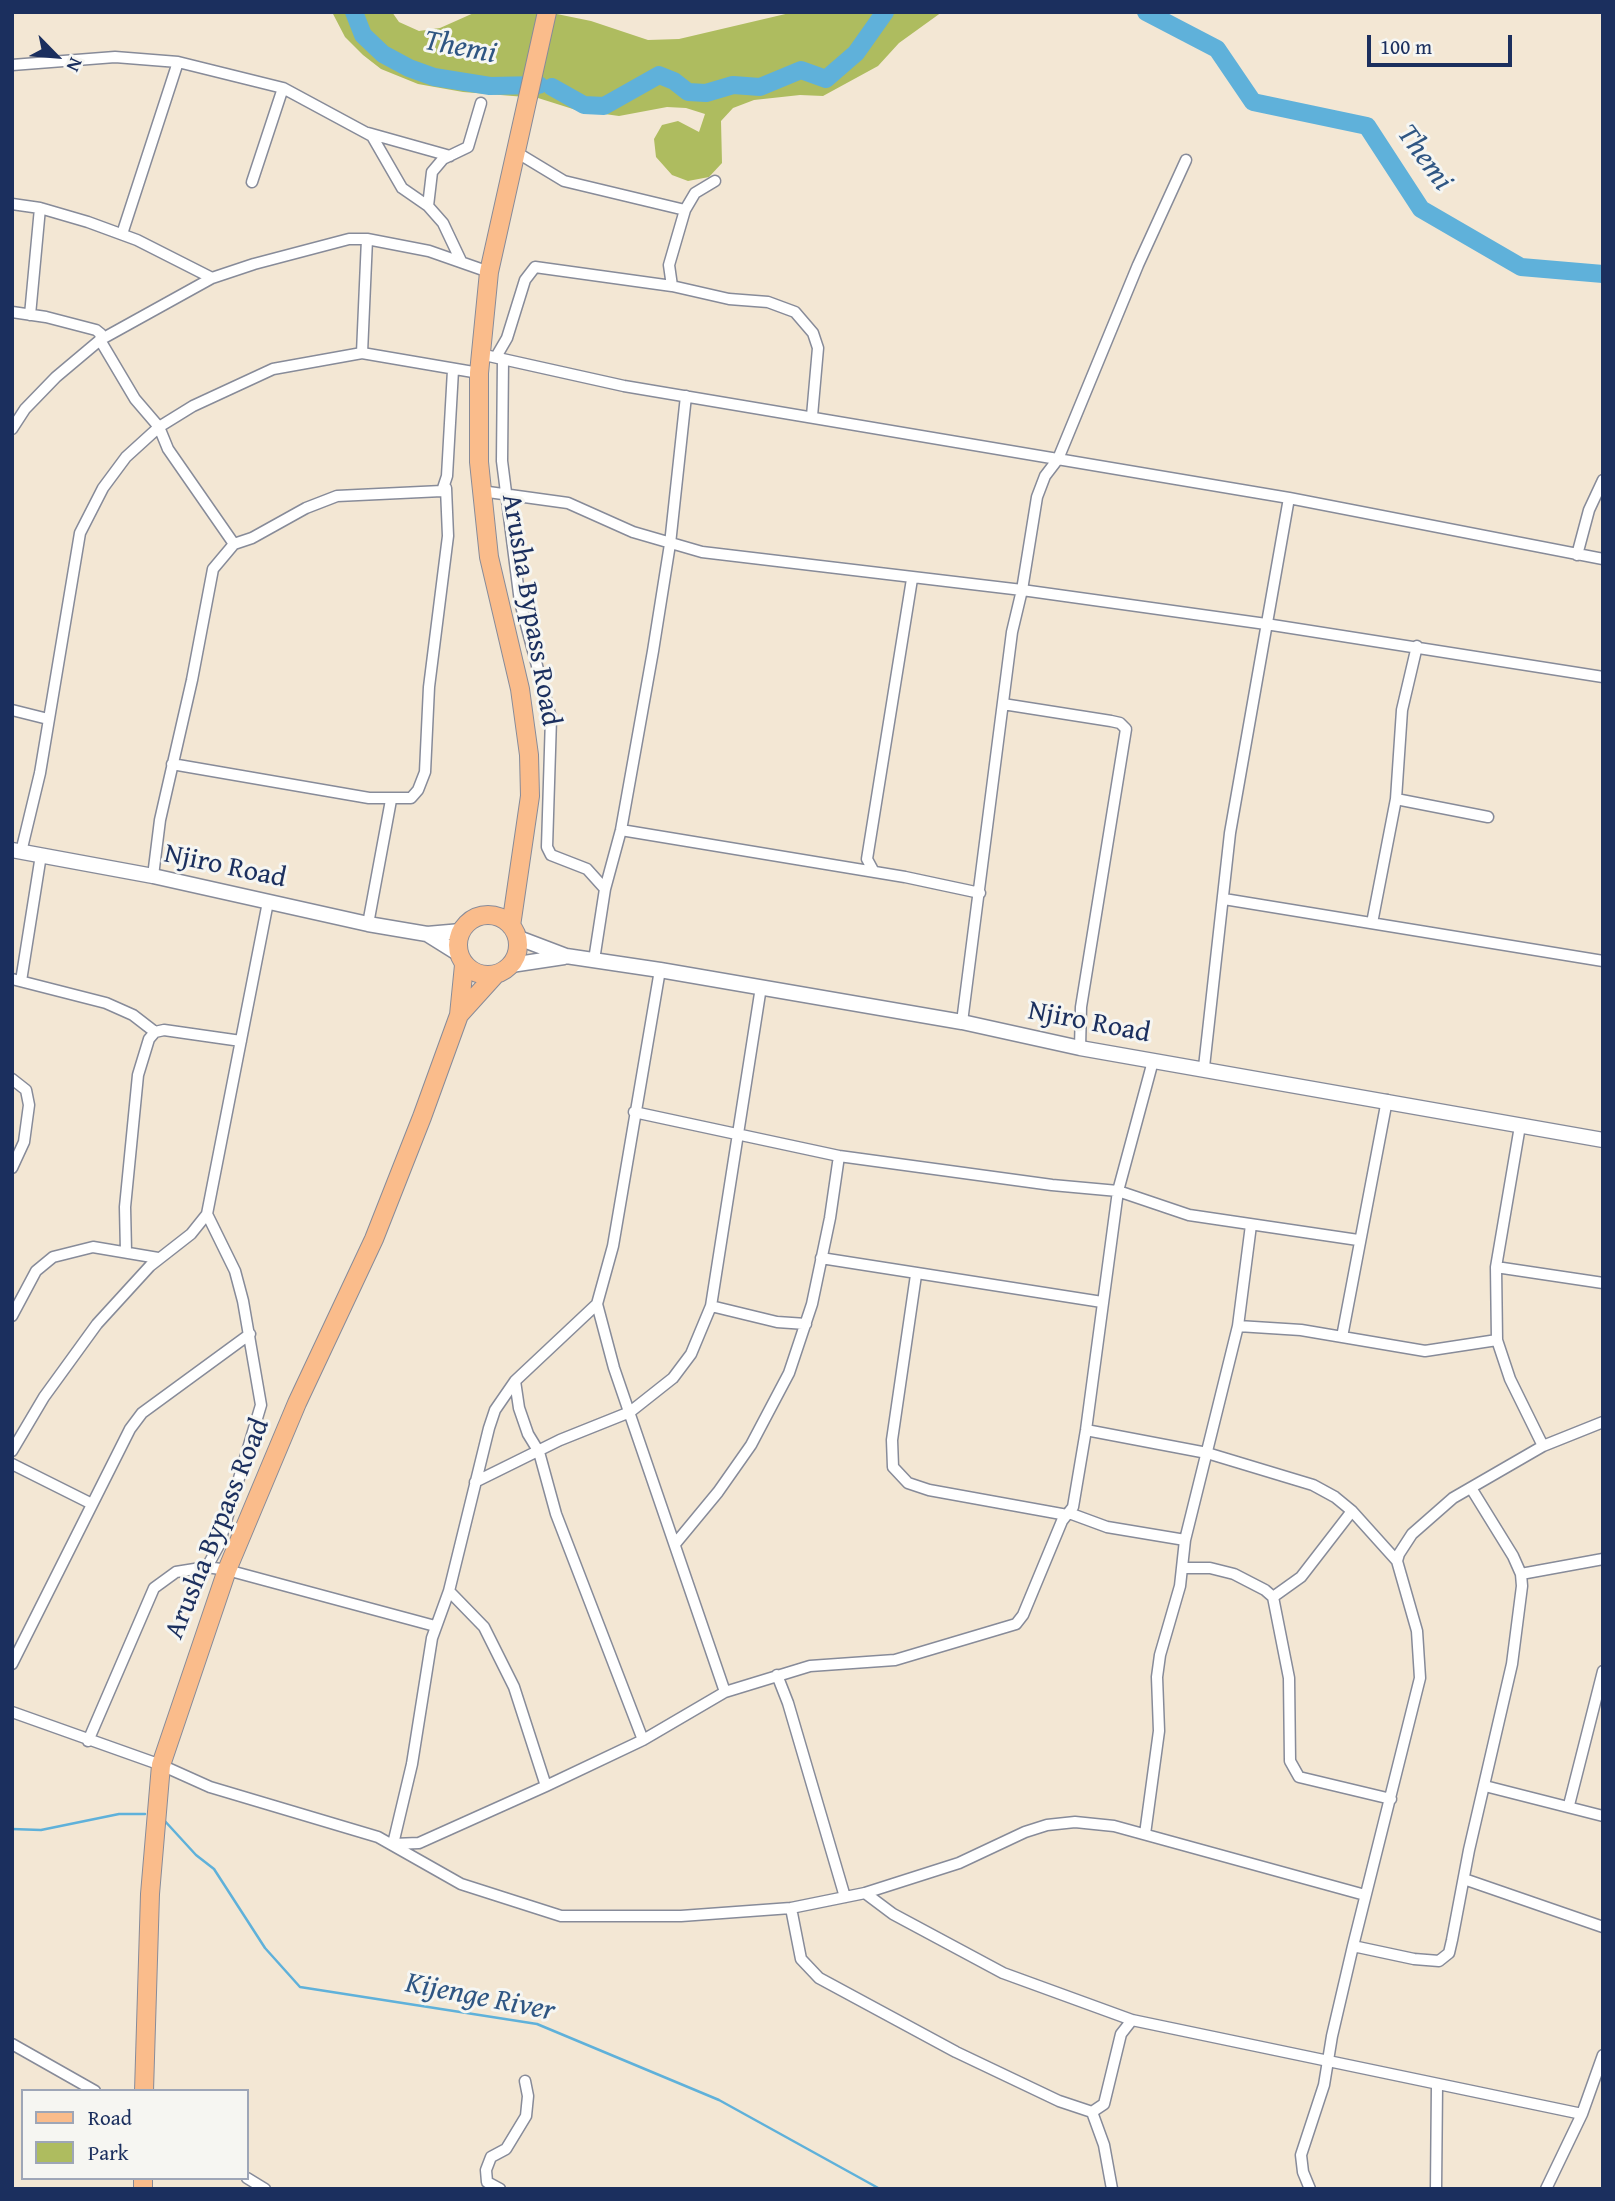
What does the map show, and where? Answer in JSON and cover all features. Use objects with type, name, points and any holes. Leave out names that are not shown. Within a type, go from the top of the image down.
[{"type":"main road","name":"Arusha Bypass Road","points":[[459,1015],[516,956],[515,887],[530,796],[529,755],[520,689],[489,557],[481,491],[480,373],[493,357],[489,272],[547,12]]},
{"type":"main road","points":[[461,931],[515,887]]},
{"type":"main road","points":[[479,917],[496,917],[514,932]]},
{"type":"main road","name":"Arusha Bypass Road","points":[[144,2089],[150,1894],[161,1765],[227,1570],[297,1403],[374,1239],[459,1015],[461,931]]},
{"type":"main road","points":[[462,959],[479,974],[503,970]]},
{"type":"street","points":[[12,65],[115,57],[178,62],[283,88],[362,131],[378,143],[402,188],[428,206],[443,223],[461,261]]},
{"type":"street","points":[[122,234],[178,62]]},
{"type":"street","points":[[252,182],[283,88]]},
{"type":"street","points":[[428,206],[432,172],[437,164],[468,147],[481,103]]},
{"type":"street","points":[[362,131],[451,156]]},
{"type":"street","points":[[516,152],[564,181],[685,210]]},
{"type":"street","points":[[962,1022],[1012,632],[1022,590],[1037,497],[1045,476],[1058,459],[1138,265],[1186,160]]},
{"type":"street","points":[[672,286],[669,265],[685,210],[695,193],[715,181]]},
{"type":"street","points":[[12,204],[40,208],[122,234],[212,278]]},
{"type":"street","points":[[30,315],[40,208]]},
{"type":"street","points":[[12,429],[25,409],[56,377],[100,340],[212,278],[349,239],[367,239],[461,261],[489,272]]},
{"type":"street","points":[[362,353],[367,239]]},
{"type":"street","points":[[605,889],[587,869],[551,855],[547,847],[551,718],[520,602],[509,494],[502,461],[493,357],[507,338],[525,280],[535,267],[672,286],[711,296],[768,302],[795,312],[813,332],[818,348],[812,416]]},
{"type":"street","points":[[12,313],[96,330],[101,334],[100,340],[135,398],[159,427],[168,449],[234,544]]},
{"type":"street","points":[[17,851],[48,719],[75,555],[84,520],[116,468],[159,427],[193,406],[273,369],[362,353],[480,373]]},
{"type":"street","points":[[493,357],[612,384],[1289,498],[1603,559]]},
{"type":"street","points":[[172,764],[391,800],[411,798],[418,790],[425,772],[429,687],[448,536],[446,488],[453,370]]},
{"type":"street","points":[[594,960],[605,889],[621,830],[670,544],[686,396]]},
{"type":"street","points":[[12,411],[25,409]]},
{"type":"street","points":[[1577,555],[1588,510],[1603,480]]},
{"type":"street","points":[[153,876],[172,764],[192,680],[213,569],[234,544],[252,538],[306,508],[337,496],[436,493],[446,488]]},
{"type":"street","points":[[481,491],[568,503],[633,532],[670,544],[744,558],[1022,590],[1417,646],[1603,677]]},
{"type":"street","points":[[1204,1068],[1230,834],[1289,498]]},
{"type":"street","points":[[874,872],[867,859],[868,849],[912,579]]},
{"type":"street","points":[[1372,923],[1396,799],[1402,710],[1417,646]]},
{"type":"street","points":[[1003,704],[1121,723],[1126,729],[1081,1007],[1080,1048]]},
{"type":"street","points":[[12,710],[48,719]]},
{"type":"street","points":[[1396,799],[1488,817]]},
{"type":"street","points":[[368,924],[391,800]]},
{"type":"street","points":[[621,830],[874,872],[980,893]]},
{"type":"street","name":"Njiro Road","points":[[17,851],[153,876],[368,924],[428,934],[461,931]]},
{"type":"street","points":[[41,855],[17,980],[106,1003],[133,1016],[155,1032]]},
{"type":"street","points":[[1224,899],[1603,961]]},
{"type":"street","points":[[12,1451],[17,1436],[97,1324],[158,1258],[191,1234],[207,1214],[268,902]]},
{"type":"street","name":"Njiro Road","points":[[514,932],[566,957]]},
{"type":"street","name":"Njiro Road","points":[[428,934],[462,959]]},
{"type":"street","name":"Njiro Road","points":[[503,970],[566,957],[660,970],[962,1022],[1080,1048],[1603,1140]]},
{"type":"street","points":[[660,970],[613,1246],[597,1304],[603,1336],[725,1692]]},
{"type":"street","points":[[475,1482],[630,1412],[673,1378],[691,1354],[710,1306],[761,988]]},
{"type":"street","points":[[126,1252],[125,1207],[138,1075],[145,1047],[155,1032],[164,1030],[241,1041]]},
{"type":"street","points":[[393,1844],[419,1843],[547,1786],[643,1740],[725,1692],[810,1665],[895,1660],[1016,1624],[1068,1514],[1086,1430],[1118,1191],[1153,1061]]},
{"type":"street","points":[[12,1079],[26,1090],[29,1105],[24,1142],[12,1167]]},
{"type":"street","points":[[1342,1337],[1387,1100]]},
{"type":"street","points":[[634,1112],[839,1156],[1052,1185],[1118,1191],[1189,1215],[1359,1240]]},
{"type":"street","points":[[1520,1126],[1496,1267],[1497,1340],[1510,1379],[1543,1446]]},
{"type":"street","points":[[675,1544],[718,1492],[751,1445],[789,1373],[806,1324],[839,1156]]},
{"type":"street","points":[[207,1214],[234,1271],[250,1334],[261,1405],[219,1545],[207,1567]]},
{"type":"street","points":[[1145,1834],[1159,1731],[1157,1677],[1184,1568],[1185,1539],[1238,1326],[1251,1225]]},
{"type":"street","points":[[12,1316],[36,1271],[53,1257],[93,1247],[158,1258]]},
{"type":"street","points":[[821,1258],[1102,1302]]},
{"type":"street","points":[[1496,1267],[1603,1283]]},
{"type":"street","points":[[916,1275],[891,1449],[891,1462],[896,1472],[908,1483],[929,1490],[1068,1514],[1107,1527],[1185,1539]]},
{"type":"street","points":[[393,1844],[412,1764],[435,1626],[449,1591],[492,1419],[515,1381],[597,1304]]},
{"type":"street","points":[[710,1306],[777,1322],[806,1324]]},
{"type":"street","points":[[1238,1326],[1268,1326],[1425,1351],[1497,1340]]},
{"type":"street","points":[[12,1664],[119,1446],[142,1413],[250,1334]]},
{"type":"street","points":[[515,1381],[523,1421],[539,1452],[556,1514],[643,1740]]},
{"type":"street","points":[[1397,1561],[1402,1548],[1430,1516],[1471,1488],[1543,1446],[1603,1422]]},
{"type":"street","points":[[1086,1430],[1208,1453],[1313,1486],[1335,1497],[1352,1511],[1397,1561],[1413,1610],[1420,1678],[1365,1895],[1327,2060],[1324,2085],[1301,2155],[1303,2172],[1310,2189]]},
{"type":"street","points":[[12,1464],[90,1503]]},
{"type":"street","points":[[1353,1946],[1414,1959],[1439,1961],[1445,1958],[1452,1940],[1512,1664],[1521,1574],[1471,1488]]},
{"type":"street","points":[[1273,1597],[1301,1577],[1352,1511]]},
{"type":"street","points":[[1521,1574],[1603,1559]]},
{"type":"street","points":[[88,1741],[154,1588],[176,1572],[207,1567],[227,1570],[435,1626]]},
{"type":"street","points":[[1184,1568],[1210,1568],[1234,1574],[1273,1597],[1289,1678],[1290,1761],[1299,1777],[1391,1799]]},
{"type":"street","points":[[449,1591],[484,1627],[514,1687],[547,1786]]},
{"type":"street","points":[[1569,1805],[1603,1671]]},
{"type":"street","points":[[777,1675],[788,1703],[845,1897]]},
{"type":"street","points":[[12,1712],[161,1765],[210,1787],[292,1809],[393,1844],[461,1884],[561,1916],[681,1916],[791,1908],[865,1893],[958,1863],[1047,1825],[1093,1823],[1145,1834],[1365,1895]]},
{"type":"street","points":[[1485,1786],[1603,1815]]},
{"type":"street","points":[[1464,1879],[1603,1927]]},
{"type":"street","points":[[865,1893],[893,1914],[1003,1973],[1132,2020],[1581,2114]]},
{"type":"street","points":[[791,1908],[801,1959],[819,1978],[967,2057],[1059,2101],[1091,2112],[1104,2145],[1112,2189]]},
{"type":"street","points":[[1091,2112],[1104,2104],[1111,2087],[1121,2034],[1132,2020]]},
{"type":"street","points":[[12,2044],[91,2089]]},
{"type":"street","points":[[1546,2189],[1581,2114],[1603,2055]]},
{"type":"street","points":[[500,2189],[487,2182],[486,2170],[491,2157],[506,2149],[526,2116],[528,2096],[525,2081]]},
{"type":"street","points":[[1436,2189],[1439,2146],[1437,2085]]},
{"type":"street","points":[[248,2179],[265,2189]]},
{"type":"green space","points":[[332,12],[392,12],[399,22],[419,31],[440,28],[476,12],[547,12],[591,21],[648,40],[679,39],[794,12],[942,12],[899,43],[878,66],[823,96],[800,95],[754,100],[733,108],[721,121],[722,163],[709,177],[688,181],[672,175],[656,157],[654,139],[662,125],[678,121],[699,132],[705,114],[686,108],[667,107],[619,116],[576,110],[538,98],[463,92],[418,84],[381,69],[363,55],[345,37]]},
{"type":"waterway","name":"Themi","points":[[354,12],[363,35],[383,54],[409,68],[434,77],[490,86],[539,85]]},
{"type":"waterway","name":"Themi","points":[[552,87],[584,105],[604,106],[659,75],[674,81],[688,92],[706,93],[733,85],[760,87],[801,70],[826,79],[856,53],[885,12]]},
{"type":"waterway","name":"Themi","points":[[1146,12],[1217,49],[1253,102],[1367,126],[1421,209],[1521,267],[1603,274]]},
{"type":"waterway","points":[[12,1829],[41,1830],[119,1814],[145,1814]]},
{"type":"waterway","name":"Kijenge River","points":[[163,1819],[196,1855],[214,1869],[265,1948],[300,1987],[537,2024],[719,2100],[880,2189]]}]
